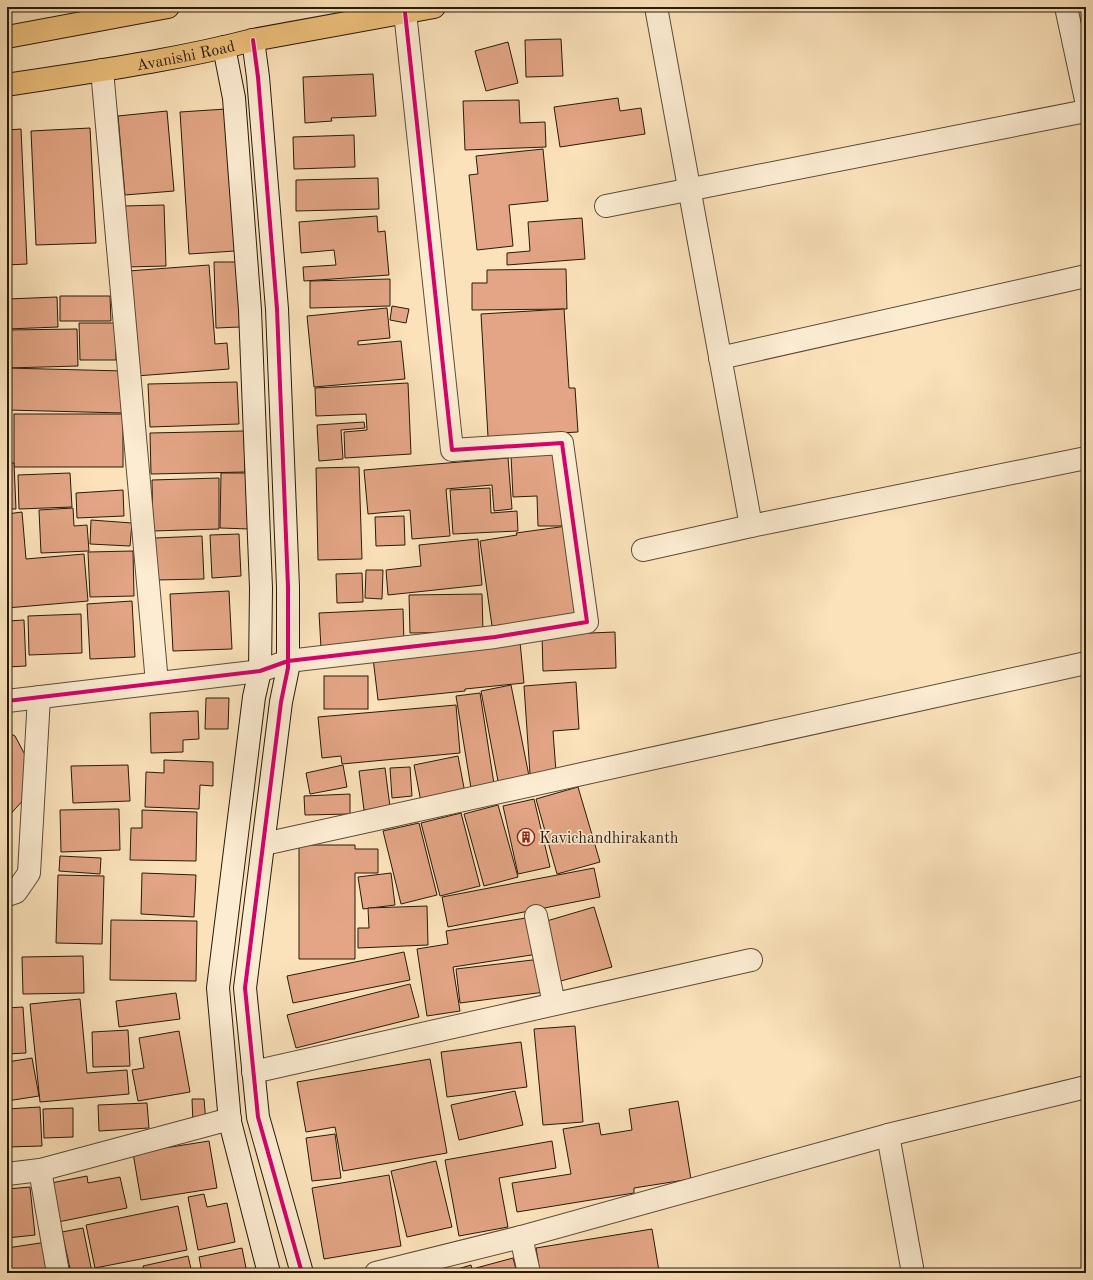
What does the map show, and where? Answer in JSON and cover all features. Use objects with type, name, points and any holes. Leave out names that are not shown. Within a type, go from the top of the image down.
[{"type":"main road","points":[[7,37],[168,7]]},
{"type":"main road","name":"Avanishi Road","points":[[7,85],[102,70],[224,47],[252,40],[434,7]]},
{"type":"street","points":[[656,7],[751,526]]},
{"type":"street","points":[[1066,7],[1086,100]]},
{"type":"street","points":[[7,701],[260,671],[288,661],[495,637],[587,622],[562,443],[452,450],[405,12]]},
{"type":"street","points":[[252,40],[258,77],[277,308],[288,587],[288,661],[281,702],[245,988],[258,1117],[302,1273]]},
{"type":"street","points":[[224,47],[234,98],[250,310],[261,588],[260,671],[254,697],[218,988],[230,1120],[269,1273]]},
{"type":"street","points":[[102,70],[157,683]]},
{"type":"street","points":[[606,206],[1086,111]]},
{"type":"street","points":[[720,358],[1086,276]]},
{"type":"street","points":[[643,550],[751,526],[1086,458]]},
{"type":"street","points":[[264,844],[1086,663]]},
{"type":"street","points":[[7,895],[16,892],[29,873],[38,697]]},
{"type":"street","points":[[536,916],[554,1004]]},
{"type":"street","points":[[253,1072],[751,960]]},
{"type":"street","points":[[376,1273],[521,1237],[888,1135],[1086,1087]]},
{"type":"street","points":[[7,1174],[40,1170],[230,1120]]},
{"type":"street","points":[[888,1135],[914,1273]]},
{"type":"street","points":[[40,1170],[58,1273]]},
{"type":"street","points":[[521,1237],[529,1273]]},
{"type":"building","points":[[561,39],[563,76],[526,77],[525,40]]},
{"type":"building","points":[[508,42],[518,83],[486,91],[475,51]]},
{"type":"building","points":[[373,74],[376,116],[331,118],[332,121],[305,123],[303,77]]},
{"type":"building","points":[[618,98],[620,111],[641,108],[645,134],[560,147],[554,107]]},
{"type":"building","points":[[519,100],[520,123],[545,122],[546,147],[465,150],[463,101]]},
{"type":"building","points":[[226,109],[235,251],[189,254],[180,112]]},
{"type":"building","points":[[167,111],[174,191],[125,195],[118,116]]},
{"type":"building","points":[[90,128],[96,243],[36,245],[31,131]]},
{"type":"building","points":[[21,129],[27,264],[7,265],[7,130]]},
{"type":"building","points":[[354,135],[355,167],[294,169],[293,137]]},
{"type":"building","points":[[543,149],[548,201],[509,205],[513,246],[477,250],[469,175],[478,174],[476,156]]},
{"type":"building","points":[[378,178],[379,209],[296,211],[296,180]]},
{"type":"building","points":[[164,205],[166,266],[126,267],[124,206]]},
{"type":"building","points":[[377,216],[378,232],[385,231],[389,275],[304,281],[303,267],[336,265],[334,250],[301,253],[299,222]]},
{"type":"building","points":[[582,218],[585,259],[507,265],[507,253],[530,251],[528,222]]},
{"type":"building","points":[[214,262],[237,262],[240,327],[216,328]]},
{"type":"building","points":[[209,265],[215,344],[227,343],[229,369],[136,376],[128,271]]},
{"type":"building","points":[[566,269],[567,309],[472,310],[472,283],[487,283],[487,270]]},
{"type":"building","points":[[390,279],[390,306],[310,308],[310,281]]},
{"type":"building","points":[[60,296],[110,296],[111,321],[60,321]]},
{"type":"building","points":[[57,297],[58,327],[7,329],[7,299]]},
{"type":"building","points":[[392,306],[409,309],[406,323],[390,320]]},
{"type":"building","points":[[387,308],[390,338],[358,341],[358,345],[401,341],[405,379],[314,387],[307,316]]},
{"type":"building","points":[[564,309],[569,388],[575,388],[578,432],[488,437],[481,314]]},
{"type":"building","points":[[79,323],[115,323],[116,360],[80,360]]},
{"type":"building","points":[[77,329],[78,366],[7,368],[7,330]]},
{"type":"building","points":[[7,368],[124,371],[123,413],[7,410]]},
{"type":"building","points":[[237,382],[239,424],[150,427],[148,384]]},
{"type":"building","points":[[408,383],[411,454],[345,458],[344,432],[367,430],[366,414],[316,416],[315,388]]},
{"type":"building","points":[[14,414],[123,414],[123,467],[14,467]]},
{"type":"building","points":[[364,422],[365,428],[341,430],[343,459],[319,461],[317,425]]},
{"type":"building","points":[[244,431],[245,472],[151,474],[150,433]]},
{"type":"building","points":[[559,453],[562,526],[538,526],[537,496],[513,497],[511,455]]},
{"type":"building","points":[[508,458],[512,509],[494,511],[492,485],[446,489],[450,536],[412,539],[410,510],[368,514],[364,470]]},
{"type":"building","points":[[7,463],[14,463],[16,509],[7,509]]},
{"type":"building","points":[[359,467],[362,559],[318,560],[316,468]]},
{"type":"building","points":[[70,473],[72,507],[19,509],[18,475]]},
{"type":"building","points":[[221,473],[251,473],[250,529],[220,528]]},
{"type":"building","points":[[219,478],[219,529],[153,531],[152,480]]},
{"type":"building","points":[[490,488],[491,513],[517,511],[518,531],[453,534],[450,490]]},
{"type":"building","points":[[123,490],[124,516],[77,518],[76,493]]},
{"type":"building","points":[[73,508],[74,526],[87,525],[89,551],[41,553],[39,510]]},
{"type":"building","points":[[22,512],[26,559],[84,554],[88,601],[7,608],[7,514]]},
{"type":"building","points":[[404,516],[405,545],[376,546],[375,517]]},
{"type":"building","points":[[91,520],[132,523],[130,546],[90,544]]},
{"type":"building","points":[[567,526],[580,617],[492,626],[480,541],[517,535],[516,533]]},
{"type":"building","points":[[239,534],[241,576],[212,578],[210,535]]},
{"type":"building","points":[[202,536],[204,579],[156,580],[155,538]]},
{"type":"building","points":[[478,539],[482,585],[388,595],[386,570],[421,566],[419,545]]},
{"type":"building","points":[[133,551],[134,596],[90,597],[88,552]]},
{"type":"building","points":[[366,570],[383,570],[382,599],[365,598]]},
{"type":"building","points":[[362,573],[363,602],[337,603],[336,574]]},
{"type":"building","points":[[229,591],[232,649],[173,651],[170,594]]},
{"type":"building","points":[[482,594],[483,632],[410,633],[409,595]]},
{"type":"building","points":[[132,601],[135,657],[90,659],[87,604]]},
{"type":"building","points":[[403,609],[404,644],[321,648],[319,613]]},
{"type":"building","points":[[81,614],[82,653],[29,655],[28,616]]},
{"type":"building","points":[[24,620],[26,666],[7,667],[7,621]]},
{"type":"building","points":[[615,632],[616,668],[543,671],[542,635]]},
{"type":"building","points":[[520,642],[524,683],[378,700],[373,658]]},
{"type":"building","points":[[324,676],[368,676],[368,709],[324,709]]},
{"type":"building","points":[[576,682],[579,729],[553,731],[556,772],[530,774],[524,686]]},
{"type":"building","points":[[511,685],[529,776],[498,781],[481,691]]},
{"type":"building","points":[[480,693],[494,784],[471,788],[456,696]]},
{"type":"building","points":[[206,698],[229,698],[228,729],[205,729]]},
{"type":"building","points":[[456,705],[460,753],[342,764],[341,756],[322,758],[318,717]]},
{"type":"building","points":[[198,711],[199,739],[183,740],[183,752],[151,753],[150,713]]},
{"type":"building","points":[[7,732],[15,736],[31,766],[25,798],[7,818]]},
{"type":"building","points":[[458,756],[465,793],[421,802],[414,765]]},
{"type":"building","points":[[164,760],[213,762],[213,786],[200,785],[199,809],[145,807],[146,772],[164,773]]},
{"type":"building","points":[[128,765],[130,801],[73,803],[71,766]]},
{"type":"building","points":[[343,765],[347,787],[310,794],[306,773]]},
{"type":"building","points":[[410,767],[412,796],[392,798],[390,768]]},
{"type":"building","points":[[385,768],[390,807],[364,810],[359,771]]},
{"type":"building","points":[[578,787],[600,862],[557,874],[536,799]]},
{"type":"building","points":[[350,794],[350,814],[305,815],[304,796]]},
{"type":"building","name":"Kavichandhirakanth","points":[[534,799],[550,867],[518,874],[503,806]]},
{"type":"building","points":[[498,805],[518,877],[484,886],[464,814]]},
{"type":"building","points":[[119,809],[120,850],[61,852],[60,810]]},
{"type":"building","points":[[142,810],[197,812],[196,861],[130,860],[131,828],[142,828]]},
{"type":"building","points":[[461,813],[480,886],[440,896],[421,823]]},
{"type":"building","points":[[419,823],[437,895],[401,904],[383,831]]},
{"type":"building","points":[[299,845],[355,845],[355,849],[378,849],[378,873],[355,873],[355,959],[299,959]]},
{"type":"building","points":[[60,856],[101,858],[100,874],[59,871]]},
{"type":"building","points":[[594,868],[600,897],[448,927],[442,897]]},
{"type":"building","points":[[142,873],[196,875],[194,917],[141,914]]},
{"type":"building","points":[[391,873],[395,905],[363,909],[358,877]]},
{"type":"building","points":[[58,875],[104,876],[102,944],[56,943]]},
{"type":"building","points":[[427,906],[428,945],[358,948],[358,928],[369,928],[368,908]]},
{"type":"building","points":[[594,907],[612,967],[557,982],[540,923]]},
{"type":"building","points":[[532,917],[538,954],[453,967],[460,1011],[427,1016],[417,949],[448,944],[446,931]]},
{"type":"building","points":[[111,920],[197,921],[196,981],[110,980]]},
{"type":"building","points":[[404,952],[410,980],[293,1003],[287,976]]},
{"type":"building","points":[[83,956],[84,993],[23,994],[22,957]]},
{"type":"building","points":[[541,959],[545,992],[460,1003],[456,969]]},
{"type":"building","points":[[410,984],[419,1017],[296,1048],[287,1015]]},
{"type":"building","points":[[176,993],[180,1019],[119,1027],[116,1001]]},
{"type":"building","points":[[80,999],[87,1073],[127,1070],[129,1094],[40,1102],[30,1004]]},
{"type":"building","points":[[23,1007],[26,1053],[7,1054],[7,1008]]},
{"type":"building","points":[[575,1026],[583,1122],[543,1125],[534,1029]]},
{"type":"building","points":[[128,1030],[130,1066],[93,1067],[92,1032]]},
{"type":"building","points":[[179,1031],[190,1092],[138,1101],[132,1070],[144,1068],[139,1038]]},
{"type":"building","points":[[521,1042],[527,1087],[447,1097],[441,1052]]},
{"type":"building","points":[[32,1058],[39,1096],[7,1101],[7,1062]]},
{"type":"building","points":[[430,1059],[447,1153],[343,1171],[335,1127],[306,1132],[297,1082]]},
{"type":"building","points":[[515,1091],[523,1125],[459,1140],[451,1105]]},
{"type":"building","points":[[192,1099],[204,1099],[206,1123],[193,1124]]},
{"type":"building","points":[[678,1101],[691,1179],[634,1188],[634,1193],[517,1212],[512,1183],[571,1174],[563,1129],[599,1123],[601,1135],[632,1130],[629,1109]]},
{"type":"building","points":[[147,1103],[149,1128],[99,1131],[98,1105]]},
{"type":"building","points":[[40,1107],[42,1146],[7,1147],[7,1109]]},
{"type":"building","points":[[73,1108],[73,1137],[44,1138],[43,1109]]},
{"type":"building","points":[[335,1134],[341,1178],[312,1181],[306,1138]]},
{"type":"building","points":[[209,1141],[217,1188],[141,1200],[133,1153]]},
{"type":"building","points":[[552,1141],[556,1168],[499,1178],[508,1227],[459,1236],[445,1160]]},
{"type":"building","points":[[436,1161],[452,1227],[407,1237],[391,1171]]},
{"type":"building","points":[[389,1175],[401,1246],[324,1259],[312,1188]]},
{"type":"building","points":[[87,1176],[88,1183],[120,1177],[127,1208],[58,1222],[51,1183]]},
{"type":"building","points":[[30,1187],[35,1235],[7,1238],[7,1189]]},
{"type":"building","points":[[204,1194],[207,1207],[227,1203],[235,1242],[198,1250],[188,1197]]},
{"type":"building","points":[[178,1206],[187,1250],[95,1268],[86,1225]]},
{"type":"building","points":[[83,1228],[92,1272],[71,1273],[62,1232]]},
{"type":"building","points":[[652,1229],[659,1271],[647,1273],[540,1273],[536,1248]]},
{"type":"building","points":[[47,1242],[51,1273],[7,1273],[7,1248]]},
{"type":"building","points":[[242,1248],[247,1273],[202,1273],[199,1257]]},
{"type":"building","points":[[188,1256],[192,1273],[145,1273],[143,1266]]},
{"type":"building","points":[[513,1258],[517,1273],[477,1273],[476,1268]]},
{"type":"building","points":[[471,1265],[473,1273],[444,1273]]},
{"type":"cycle path","points":[[7,701],[260,671],[288,661],[495,637],[587,622],[562,443],[452,450],[405,12]]},
{"type":"cycle path","points":[[253,40],[258,77],[277,309],[288,587],[288,668],[281,702],[245,988],[258,1117],[302,1273]]},
{"type":"place","name":"Kavichandhirakanth","points":[[526,837]]}]
